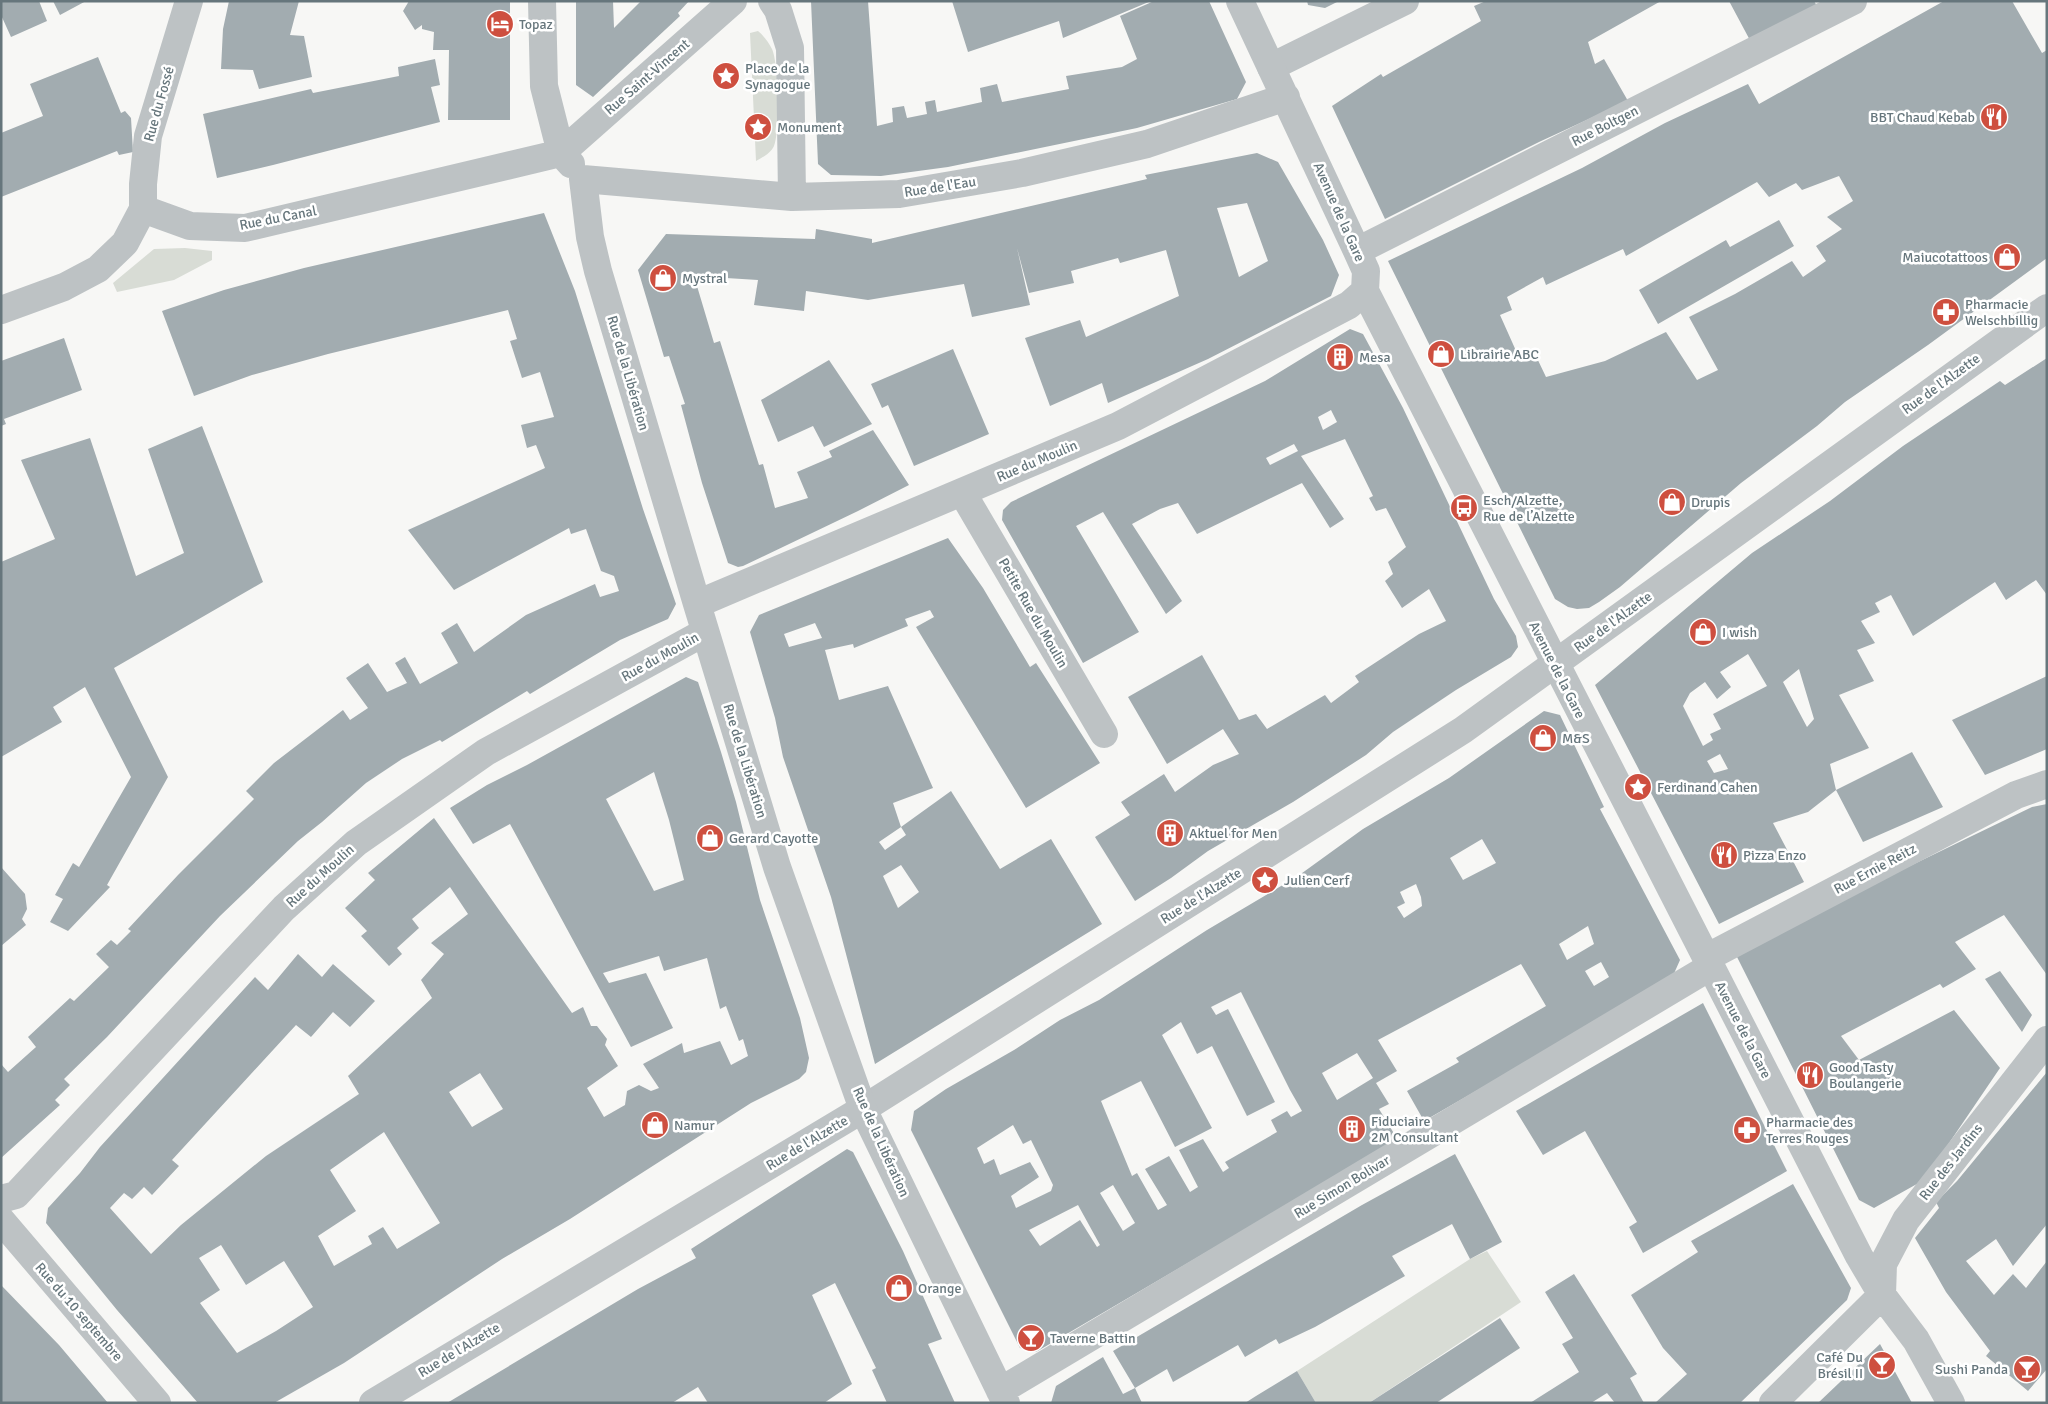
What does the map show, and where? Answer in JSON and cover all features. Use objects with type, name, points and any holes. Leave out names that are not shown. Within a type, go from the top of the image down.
[{"type":"street","name":"Rue du Fossé","points":[[143,208],[143,184],[148,136],[189,1]]},
{"type":"street","points":[[542,1],[544,86],[561,153],[583,179]]},
{"type":"street","name":"Rue Saint-Vincent","points":[[561,153],[734,1]]},
{"type":"street","points":[[772,1],[778,10],[790,48],[792,197]]},
{"type":"street","name":"Avenue de la Gare","points":[[1240,1],[1366,271],[1365,291],[1554,664],[1859,1256],[1882,1295],[1916,1340],[1951,1403]]},
{"type":"street","points":[[1271,67],[1405,1]]},
{"type":"street","name":"Rue Boltgen","points":[[1357,251],[1826,7],[1853,1]]},
{"type":"street","name":"Rue de l'Eau","points":[[583,179],[792,197],[899,194],[1022,173],[1146,144],[1286,97]]},
{"type":"street","name":"Rue du Canal","points":[[143,208],[190,226],[245,228],[561,153]]},
{"type":"street","name":"Rue de la Libération","points":[[583,179],[590,237],[598,271],[696,604],[778,867],[863,1109],[1003,1397]]},
{"type":"street","points":[[1,310],[64,287],[98,269],[125,243],[143,208]]},
{"type":"street","name":"Rue du Moulin","points":[[696,604],[1118,426],[1348,305],[1365,291]]},
{"type":"street","name":"Rue de l'Alzette","points":[[373,1403],[863,1109],[1463,730],[2047,308]]},
{"type":"street","name":"Petite Rue du Moulin","points":[[962,492],[1104,734]]},
{"type":"street","name":"Rue du Moulin","points":[[1,1199],[16,1195],[284,908],[356,843],[486,752],[705,632]]},
{"type":"street","name":"Rue Ernie Reitz","points":[[1708,962],[2016,795],[2047,784]]},
{"type":"street","name":"Rue Simon Bolivar","points":[[1003,1397],[1708,962]]},
{"type":"street","name":"Rue des Jardins","points":[[1882,1295],[1883,1264],[1906,1220],[2047,1040]]},
{"type":"street","name":"Rue du 10 septembre","points":[[1,1220],[157,1403]]},
{"type":"street","points":[[1773,1403],[1882,1295]]},
{"type":"shaded area","points":[[758,31],[769,44],[774,57],[778,113],[774,146],[769,153],[756,161],[750,33]]},
{"type":"shaded area","points":[[185,248],[212,251],[212,260],[174,280],[117,292],[113,283],[154,249]]},
{"type":"shaded area","points":[[1487,1251],[1521,1302],[1369,1403],[1316,1403],[1297,1371],[1470,1259]]},
{"type":"building","points":[[1,1],[39,1],[47,21],[11,37],[1,15]]},
{"type":"building","points":[[53,1],[86,1],[60,15]]},
{"type":"building","points":[[229,1],[299,1],[290,35],[304,36],[312,77],[259,89],[253,70],[221,69],[223,29]]},
{"type":"building","points":[[409,1],[510,1],[510,120],[448,120],[449,50],[433,50],[434,32],[422,29],[422,25],[415,30],[403,11]]},
{"type":"building","points":[[576,1],[613,1],[614,28],[641,1],[689,1],[678,13],[680,16],[593,97],[576,85]]},
{"type":"building","points":[[811,1],[868,1],[877,126],[893,122],[892,108],[904,106],[907,118],[927,114],[925,102],[935,100],[937,112],[982,102],[980,88],[997,84],[1002,102],[1069,89],[1066,76],[1122,67],[1137,59],[1120,16],[1154,1],[1209,1],[1246,82],[1237,99],[1137,128],[948,167],[881,176],[831,175],[818,164]]},
{"type":"building","points":[[952,1],[1151,1],[1063,38],[1059,21],[968,52]]},
{"type":"building","points":[[1307,1],[1339,1],[1325,8],[1308,5]]},
{"type":"building","points":[[1486,1],[1661,1],[1588,42],[1595,64],[1604,59],[1628,101],[1539,142],[1385,219],[1332,106],[1381,74],[1383,77],[1481,21],[1474,6]]},
{"type":"building","points":[[1729,1],[1814,1],[1817,6],[1752,44]]},
{"type":"building","points":[[1944,1],[2012,1],[2042,53],[2047,50],[2047,258],[1928,345],[1845,402],[1817,426],[1741,483],[1620,587],[1589,608],[1577,609],[1568,607],[1555,599],[1388,261],[1582,168],[1665,123],[1748,84],[1759,104]],"holes":[[[1839,176],[1853,201],[1827,217],[1842,229],[1816,246],[1826,261],[1803,277],[1792,261],[1735,294],[1689,317],[1718,370],[1697,380],[1666,332],[1605,361],[1546,377],[1535,354],[1521,362],[1500,315],[1512,310],[1507,297],[1543,277],[1546,285],[1623,249],[1626,256],[1757,182],[1769,197],[1796,183],[1802,190]]]},
{"type":"building","points":[[98,57],[121,113],[125,111],[131,118],[133,152],[119,155],[117,151],[1,197],[1,133],[43,116],[30,84]]},
{"type":"building","points":[[435,59],[440,85],[431,87],[440,122],[217,178],[203,114],[311,89],[313,93],[399,76],[398,67]]},
{"type":"building","points":[[1257,153],[1278,162],[1323,240],[1339,275],[1331,296],[1208,359],[1108,403],[1102,383],[1050,406],[1025,338],[1080,320],[1086,337],[1179,296],[1166,250],[1120,263],[1118,258],[1071,271],[1074,283],[1029,293],[1017,248],[1030,305],[972,317],[964,284],[868,300],[806,291],[804,311],[754,305],[758,280],[694,276],[714,343],[720,341],[759,465],[763,464],[775,508],[808,498],[797,472],[832,457],[829,451],[873,430],[909,485],[743,566],[738,567],[728,563],[702,483],[681,405],[685,404],[669,356],[664,357],[638,270],[666,234],[815,239],[816,229],[872,239],[872,243],[1147,179],[1145,175]],"holes":[[[1247,203],[1268,261],[1239,277],[1217,208]]]},
{"type":"building","points":[[544,213],[575,291],[643,509],[676,604],[668,619],[620,640],[530,694],[527,691],[442,742],[440,740],[402,759],[366,783],[298,841],[220,916],[107,1037],[64,1079],[70,1085],[55,1100],[60,1105],[1,1158],[1,1064],[8,1072],[36,1047],[28,1037],[70,998],[74,1001],[109,967],[96,954],[111,940],[117,945],[131,931],[128,929],[178,875],[254,799],[246,791],[274,763],[343,710],[350,720],[368,708],[346,678],[368,663],[387,692],[407,683],[395,663],[405,657],[420,684],[458,663],[441,633],[457,623],[474,652],[526,615],[595,584],[600,597],[619,591],[614,576],[601,571],[586,529],[571,534],[569,528],[454,590],[408,530],[545,468],[536,445],[527,448],[521,425],[554,417],[540,372],[522,378],[510,341],[517,339],[508,310],[328,354],[252,375],[194,396],[162,311],[224,290],[304,268]]},
{"type":"building","points":[[1779,220],[1794,246],[1658,324],[1639,290],[1726,240],[1730,247]]},
{"type":"building","points":[[1350,329],[1363,334],[1403,408],[1494,599],[1516,636],[1518,647],[1511,657],[1456,690],[1393,732],[1366,755],[1293,802],[1208,851],[1135,901],[1095,837],[1130,815],[1121,802],[1164,774],[1175,792],[1213,765],[1239,754],[1223,729],[1167,764],[1128,697],[1202,655],[1239,720],[1256,714],[1267,729],[1325,695],[1331,703],[1359,682],[1355,676],[1419,634],[1446,621],[1429,589],[1402,608],[1385,581],[1393,574],[1388,562],[1406,547],[1386,508],[1376,511],[1369,498],[1373,496],[1345,439],[1301,456],[1344,519],[1330,528],[1302,483],[1197,534],[1178,503],[1160,509],[1132,524],[1182,601],[1166,614],[1103,512],[1076,526],[1139,632],[1083,663],[1002,520],[1003,510],[1011,502],[1265,381]],"holes":[[[1331,410],[1337,422],[1323,430],[1318,417]],[[1294,444],[1298,451],[1270,465],[1266,458]]]},
{"type":"building","points":[[64,338],[82,390],[4,419],[6,424],[1,426],[1,361]]},
{"type":"building","points":[[953,349],[989,434],[914,466],[888,405],[882,408],[871,384]]},
{"type":"building","points":[[2047,358],[2047,595],[2036,580],[2006,600],[1995,582],[1913,636],[1891,595],[1875,603],[1880,612],[1861,621],[1875,643],[1857,650],[1874,681],[1839,695],[1869,748],[1830,764],[1836,790],[1808,812],[1773,823],[1804,882],[1719,924],[1595,685],[1752,553],[1830,501],[1903,446],[2000,381],[2005,385]],"holes":[[[1748,654],[1767,686],[1713,714],[1721,729],[1710,734],[1713,740],[1703,746],[1683,706],[1690,693],[1705,682],[1717,699],[1731,687],[1720,672]],[[1799,669],[1814,719],[1807,727],[1783,682]],[[1720,754],[1728,769],[1714,773],[1707,761]]]},
{"type":"building","points":[[829,360],[872,424],[824,447],[813,426],[778,442],[761,400]]},
{"type":"building","points":[[202,426],[263,582],[114,668],[168,777],[107,885],[110,887],[68,931],[50,922],[63,899],[55,895],[73,863],[79,867],[131,777],[85,687],[53,707],[62,722],[1,757],[1,562],[55,539],[21,460],[90,438],[136,576],[184,553],[148,449]]},
{"type":"building","points":[[948,538],[983,588],[1030,667],[1036,663],[1100,763],[1026,808],[916,627],[934,617],[930,610],[905,619],[908,626],[854,648],[853,644],[825,650],[839,700],[888,686],[933,788],[893,803],[901,827],[951,791],[1000,869],[1051,839],[1102,924],[875,1064],[831,897],[783,757],[775,718],[750,632],[759,615]],"holes":[[[815,623],[822,638],[789,647],[784,634]],[[901,827],[906,835],[885,850],[879,842]],[[901,865],[919,892],[898,908],[883,876]]]},
{"type":"building","points":[[2047,676],[2047,749],[1985,775],[1952,720]]},
{"type":"building","points":[[686,677],[698,682],[736,802],[760,900],[800,1018],[809,1058],[806,1072],[799,1079],[751,1103],[570,1219],[502,1259],[344,1363],[274,1403],[198,1403],[117,1310],[46,1223],[48,1208],[80,1173],[100,1147],[255,977],[268,990],[298,954],[322,977],[333,964],[375,1001],[350,1027],[333,1012],[311,1037],[296,1025],[172,1160],[179,1166],[152,1195],[144,1187],[132,1199],[124,1193],[110,1208],[151,1254],[181,1225],[266,1156],[359,1094],[348,1076],[432,998],[421,980],[444,954],[431,943],[468,914],[450,887],[412,919],[419,928],[397,948],[402,954],[389,966],[361,936],[367,931],[345,908],[375,880],[368,873],[434,818],[572,1013],[583,1007],[591,1026],[597,1026],[607,1039],[605,1045],[618,1066],[587,1088],[604,1117],[625,1105],[627,1091],[639,1085],[651,1091],[659,1088],[643,1064],[682,1043],[684,1053],[720,1041],[731,1065],[748,1056],[743,1039],[739,1041],[726,1006],[720,1009],[707,958],[664,971],[659,956],[603,973],[609,983],[646,973],[673,1028],[631,1047],[510,824],[473,844],[450,808],[487,785],[527,765]],"holes":[[[654,772],[669,820],[684,880],[654,891],[606,799]],[[480,1073],[503,1109],[472,1127],[449,1092]],[[384,1132],[440,1223],[397,1249],[383,1227],[368,1236],[372,1244],[334,1266],[318,1236],[356,1211],[330,1170]],[[221,1245],[246,1285],[284,1261],[313,1307],[237,1353],[200,1303],[220,1290],[199,1258]]]},
{"type":"building","points":[[1544,711],[1560,715],[1604,807],[1600,809],[1680,960],[1672,978],[1424,1121],[1407,1091],[1459,1062],[1456,1058],[1546,1006],[1521,964],[1378,1040],[1397,1071],[1376,1083],[1389,1104],[1379,1109],[1398,1140],[1036,1352],[1020,1348],[911,1130],[914,1111],[946,1089],[1014,1050],[1060,1020],[1099,1000],[1207,930],[1298,876],[1363,829],[1449,778]],"holes":[[[1482,839],[1496,863],[1463,880],[1450,858]],[[1416,884],[1422,906],[1404,918],[1397,907],[1405,903],[1400,892]],[[1588,926],[1594,944],[1567,960],[1559,944]],[[1601,962],[1609,977],[1594,986],[1585,971]],[[1241,992],[1302,1111],[1291,1117],[1287,1111],[1271,1120],[1277,1132],[1225,1162],[1229,1168],[1223,1172],[1203,1139],[1179,1150],[1198,1187],[1190,1192],[1169,1156],[1145,1169],[1167,1205],[1158,1210],[1137,1173],[1132,1176],[1101,1101],[1141,1081],[1175,1147],[1212,1128],[1162,1035],[1181,1022],[1197,1054],[1212,1046],[1247,1116],[1275,1102],[1228,1009],[1216,1015],[1211,1007]],[[1357,1053],[1373,1078],[1337,1100],[1322,1073]],[[1013,1125],[1023,1144],[1031,1140],[1053,1185],[1051,1191],[1016,1208],[1011,1196],[1039,1177],[1030,1162],[1000,1175],[994,1159],[984,1164],[977,1148]],[[1113,1185],[1135,1223],[1123,1231],[1100,1193]],[[1078,1205],[1100,1245],[1097,1247],[1080,1220],[1040,1246],[1029,1230]]]},
{"type":"building","points":[[1912,752],[1943,807],[1863,842],[1836,790]]},
{"type":"building","points":[[2047,804],[2047,975],[2004,915],[1955,942],[1976,969],[1943,988],[1940,984],[1841,1036],[1859,1060],[1954,1010],[2000,1068],[1924,1180],[1874,1208],[1859,1200],[1735,953],[1802,918],[2032,807]]},
{"type":"building","points":[[1,867],[25,894],[27,909],[22,919],[26,925],[1,946]]},
{"type":"building","points":[[2000,971],[2032,1015],[2022,1032],[1985,979]]},
{"type":"building","points":[[1703,1003],[1787,1171],[1643,1253],[1629,1227],[1637,1222],[1585,1131],[1543,1155],[1516,1111]]},
{"type":"building","points":[[2047,1072],[2047,1224],[2013,1266],[1996,1239],[1966,1261],[1994,1295],[2013,1274],[2026,1288],[2047,1261],[2047,1369],[2028,1391],[1986,1356],[1990,1351],[1946,1292],[1915,1238],[1939,1208],[1936,1202],[1957,1181]]},
{"type":"building","points":[[847,1149],[853,1152],[903,1251],[942,1339],[928,1344],[955,1403],[887,1403],[872,1370],[876,1368],[835,1283],[812,1295],[852,1384],[824,1403],[708,1403],[698,1387],[672,1403],[447,1403],[638,1289],[696,1258],[691,1249]]},
{"type":"building","points":[[1455,1154],[1502,1242],[1470,1259],[1452,1224],[1392,1256],[1405,1276],[1315,1327],[1279,1344],[1276,1339],[1245,1357],[1238,1345],[1173,1382],[1167,1369],[1135,1388],[1113,1351],[1362,1205]]},
{"type":"building","points":[[1793,1184],[1851,1288],[1847,1300],[1740,1403],[1655,1403],[1687,1374],[1663,1348],[1631,1295],[1698,1252],[1691,1241]]},
{"type":"building","points":[[1574,1274],[1637,1374],[1630,1378],[1644,1403],[1615,1403],[1607,1393],[1591,1403],[1530,1403],[1579,1372],[1562,1344],[1573,1338],[1545,1292]]},
{"type":"building","points":[[1,1285],[59,1345],[108,1403],[1,1403]]},
{"type":"building","points":[[1500,1318],[1520,1348],[1436,1403],[1369,1403]]},
{"type":"building","points":[[1880,1344],[1912,1403],[1818,1403]]},
{"type":"building","points":[[1103,1357],[1123,1394],[1135,1388],[1142,1403],[1051,1403],[1056,1386]]},
{"type":"building","points":[[1297,1371],[1316,1403],[1245,1403],[1256,1396]]},
{"type":"place","name":"Topaz","points":[[500,24]]},
{"type":"place","name":"Place de la Synagogue","points":[[726,76]]},
{"type":"place","name":"BBT Chaud Kebab","points":[[1994,117]]},
{"type":"place","name":"Monument","points":[[758,127]]},
{"type":"place","name":"Maiucotattoos","points":[[2007,257]]},
{"type":"place","name":"Mystral","points":[[663,278]]},
{"type":"place","name":"Pharmacie Welschbillig","points":[[1946,312]]},
{"type":"place","name":"Librairie ABC","points":[[1441,354]]},
{"type":"place","name":"Mesa","points":[[1340,357]]},
{"type":"place","name":"Drupis","points":[[1672,502]]},
{"type":"place","name":"Esch/Alzette, Rue de l’Alzette","points":[[1464,508]]},
{"type":"place","name":"I wish","points":[[1703,632]]},
{"type":"place","name":"M&S","points":[[1543,738]]},
{"type":"place","name":"Ferdinand Cahen","points":[[1638,787]]},
{"type":"place","name":"Aktuel for Men","points":[[1170,833]]},
{"type":"place","name":"Gerard Cayotte","points":[[710,838]]},
{"type":"place","name":"Pizza Enzo","points":[[1724,855]]},
{"type":"place","name":"Julien Cerf","points":[[1265,880]]},
{"type":"place","name":"Good Tasty Boulangerie","points":[[1810,1075]]},
{"type":"place","name":"Namur","points":[[655,1125]]},
{"type":"place","name":"Fiduciaire 2M Consultant","points":[[1352,1129]]},
{"type":"place","name":"Pharmacie des Terres Rouges","points":[[1747,1130]]},
{"type":"place","name":"Orange","points":[[899,1288]]},
{"type":"place","name":"Taverne Battin","points":[[1031,1338]]},
{"type":"place","name":"Café Du Brésil II","points":[[1882,1365]]},
{"type":"place","name":"Sushi Panda","points":[[2027,1369]]}]
